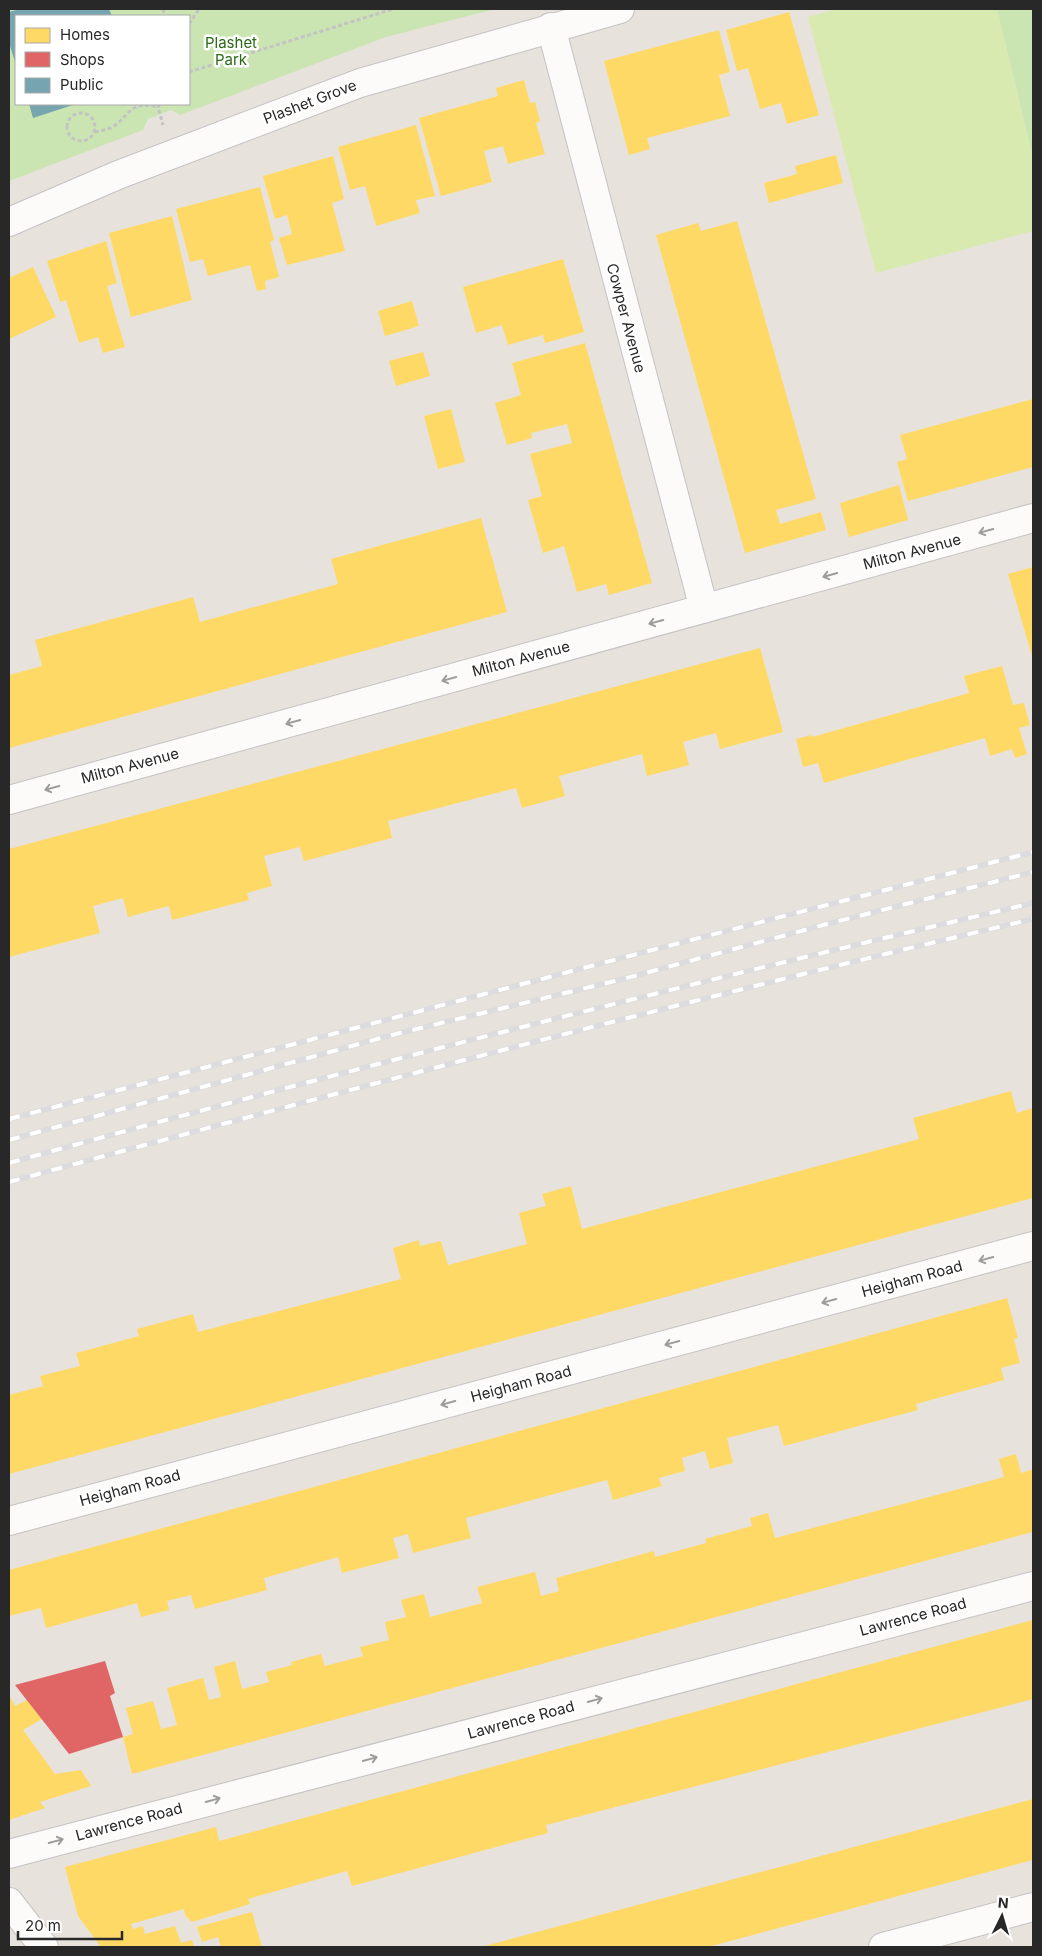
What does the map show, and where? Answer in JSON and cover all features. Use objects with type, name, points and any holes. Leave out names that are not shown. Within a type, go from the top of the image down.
[{"type":"street","name":"Plashet Grove","points":[[9,222],[118,175],[360,83],[550,27],[620,9]]},
{"type":"street","name":"Cowper Avenue","points":[[550,27],[704,609]]},
{"type":"street","name":"Milton Avenue","points":[[9,800],[1033,518]]},
{"type":"street","name":"Heigham Road","points":[[9,1521],[1033,1246]]},
{"type":"street","name":"Lawrence Road","points":[[9,1854],[1033,1586]]},
{"type":"street","points":[[9,1902],[44,1947]]},
{"type":"street","points":[[883,1947],[1033,1907]]},
{"type":"path","points":[[190,22],[199,9]]},
{"type":"path","points":[[190,72],[394,9]]},
{"type":"path","points":[[95,132],[94,121],[86,113],[75,114],[67,122],[68,133],[76,141],[87,140],[95,132],[112,128],[132,108],[142,105]]},
{"type":"path","points":[[150,105],[158,107]]},
{"type":"green space","name":"Plashet Park","points":[[9,9],[495,9],[386,37],[180,115],[171,110],[148,119],[143,130],[9,181]]},
{"type":"green space","points":[[837,9],[997,9],[1033,158],[1033,231],[876,273],[808,17]]},
{"type":"green space","points":[[997,9],[1033,9],[1033,158]]},
{"type":"building: Homes","points":[[789,12],[819,115],[787,124],[781,103],[760,109],[748,68],[737,71],[726,30]]},
{"type":"building: Homes","points":[[719,30],[730,72],[719,75],[730,116],[647,138],[650,149],[629,155],[604,61]]},
{"type":"building: Homes","points":[[524,80],[530,103],[535,102],[540,121],[536,123],[545,154],[508,164],[503,146],[484,151],[492,182],[441,196],[419,118],[498,96],[496,88]]},
{"type":"building: Homes","points":[[416,125],[435,196],[416,200],[420,213],[376,226],[365,186],[350,190],[338,147]]},
{"type":"building: Homes","points":[[836,155],[843,183],[769,203],[764,183],[797,174],[795,166]]},
{"type":"building: Homes","points":[[333,156],[344,199],[332,203],[345,251],[287,265],[279,238],[292,234],[287,215],[275,219],[263,176]]},
{"type":"building: Homes","points":[[260,187],[274,240],[270,242],[279,277],[265,281],[266,289],[257,291],[250,265],[208,276],[203,259],[190,262],[176,209]]},
{"type":"building: Homes","points":[[172,216],[192,300],[131,317],[109,233]]},
{"type":"building: Homes","points":[[737,221],[816,499],[776,510],[780,524],[821,512],[826,530],[745,553],[656,235],[698,223],[701,231]]},
{"type":"building: Homes","points":[[106,241],[117,283],[107,286],[125,347],[103,353],[98,337],[79,343],[66,300],[60,302],[47,261]]},
{"type":"building: Homes","points":[[563,259],[584,332],[545,343],[543,335],[508,345],[502,325],[476,333],[463,287]]},
{"type":"building: Homes","points":[[33,267],[56,317],[9,339],[9,278]]},
{"type":"building: Homes","points":[[412,301],[419,326],[385,336],[378,311]]},
{"type":"building: Homes","points":[[585,343],[652,583],[609,595],[606,584],[577,592],[564,546],[543,553],[528,500],[542,496],[530,454],[572,443],[567,424],[531,433],[532,438],[507,445],[495,403],[521,395],[512,363]]},
{"type":"building: Homes","points":[[423,352],[430,376],[396,386],[389,361]]},
{"type":"building: Homes","points":[[1033,399],[1033,467],[908,501],[897,462],[907,459],[900,435]]},
{"type":"building: Homes","points":[[451,409],[465,462],[438,469],[424,416]]},
{"type":"building: Homes","points":[[899,485],[908,520],[849,537],[840,503]]},
{"type":"building: Homes","points":[[481,518],[507,612],[9,748],[9,675],[42,666],[35,640],[193,597],[200,622],[338,584],[331,559]]},
{"type":"building: Homes","points":[[1033,567],[1033,655],[1032,656],[1008,574]]},
{"type":"building: Homes","points":[[760,648],[783,732],[720,749],[716,733],[683,742],[689,765],[647,776],[642,754],[559,776],[565,796],[522,808],[516,788],[388,821],[392,838],[304,861],[300,847],[264,856],[272,886],[247,893],[249,900],[172,920],[169,906],[128,917],[123,898],[93,906],[100,933],[9,957],[9,849]]},
{"type":"building: Homes","points":[[1002,666],[1013,705],[1024,703],[1030,725],[1019,728],[1027,754],[1015,758],[1012,749],[990,756],[985,738],[824,783],[818,763],[803,767],[796,739],[812,735],[812,737],[969,693],[964,676]]},
{"type":"building: Homes","points":[[1011,1091],[1017,1113],[1033,1108],[1033,1198],[9,1474],[9,1395],[43,1386],[40,1376],[80,1366],[76,1353],[139,1336],[137,1329],[193,1314],[198,1332],[401,1279],[393,1248],[419,1240],[420,1246],[441,1241],[448,1265],[527,1244],[519,1213],[546,1206],[542,1194],[571,1186],[582,1229],[919,1139],[913,1118]]},
{"type":"building: Homes","points":[[1007,1298],[1018,1338],[1014,1339],[1020,1363],[1001,1368],[1004,1380],[916,1404],[918,1410],[784,1446],[778,1425],[727,1438],[733,1463],[710,1469],[705,1451],[682,1458],[685,1471],[659,1478],[662,1486],[613,1500],[607,1480],[584,1486],[466,1518],[471,1538],[413,1553],[408,1534],[393,1538],[399,1558],[342,1573],[338,1557],[264,1578],[267,1590],[195,1609],[191,1595],[167,1601],[169,1610],[141,1617],[137,1603],[46,1628],[41,1608],[9,1616],[9,1570]]},
{"type":"building: Homes","points":[[1016,1454],[1021,1473],[1033,1469],[1033,1532],[132,1774],[123,1737],[133,1734],[126,1708],[153,1701],[161,1729],[177,1725],[167,1688],[203,1678],[209,1700],[221,1697],[214,1667],[235,1661],[242,1689],[269,1682],[266,1672],[292,1665],[291,1662],[321,1654],[325,1666],[363,1656],[360,1647],[389,1640],[385,1622],[406,1617],[401,1600],[424,1594],[430,1617],[482,1603],[477,1587],[535,1572],[541,1596],[559,1591],[556,1578],[654,1551],[655,1557],[706,1543],[705,1539],[752,1526],[750,1518],[768,1513],[775,1538],[1004,1477],[999,1459]]},
{"type":"building: Homes","points":[[1033,1620],[1033,1699],[546,1825],[548,1833],[352,1886],[347,1871],[248,1899],[250,1904],[192,1922],[185,1915],[184,1909],[131,1924],[133,1929],[143,1926],[145,1934],[175,1926],[181,1943],[192,1940],[194,1947],[101,1947],[78,1916],[65,1867],[216,1827],[219,1841]]},
{"type":"building: Homes","points":[[9,1695],[15,1706],[27,1700],[42,1719],[23,1730],[55,1774],[81,1770],[91,1786],[40,1802],[45,1808],[9,1820]]},
{"type":"building: Homes","points":[[1033,1799],[1033,1860],[708,1947],[481,1947]]},
{"type":"building: Homes","points":[[252,1912],[262,1947],[221,1947],[218,1937],[202,1942],[197,1927]]},
{"type":"building: Shops","points":[[105,1661],[115,1693],[110,1696],[123,1737],[69,1754],[15,1685]]},
{"type":"building: Public","points":[[20,9],[109,9],[112,15],[15,15],[15,62],[9,43],[9,12]]},
{"type":"building: Public","points":[[29,105],[73,105],[33,118]]},
{"type":"railway","points":[[9,1119],[1033,852]]},
{"type":"railway","points":[[9,1140],[392,1035],[623,979],[827,924],[1033,872]]},
{"type":"railway","points":[[9,1163],[264,1094],[520,1028],[776,964],[1033,903]]},
{"type":"railway","points":[[9,1182],[520,1046],[904,949],[1033,919]]}]
